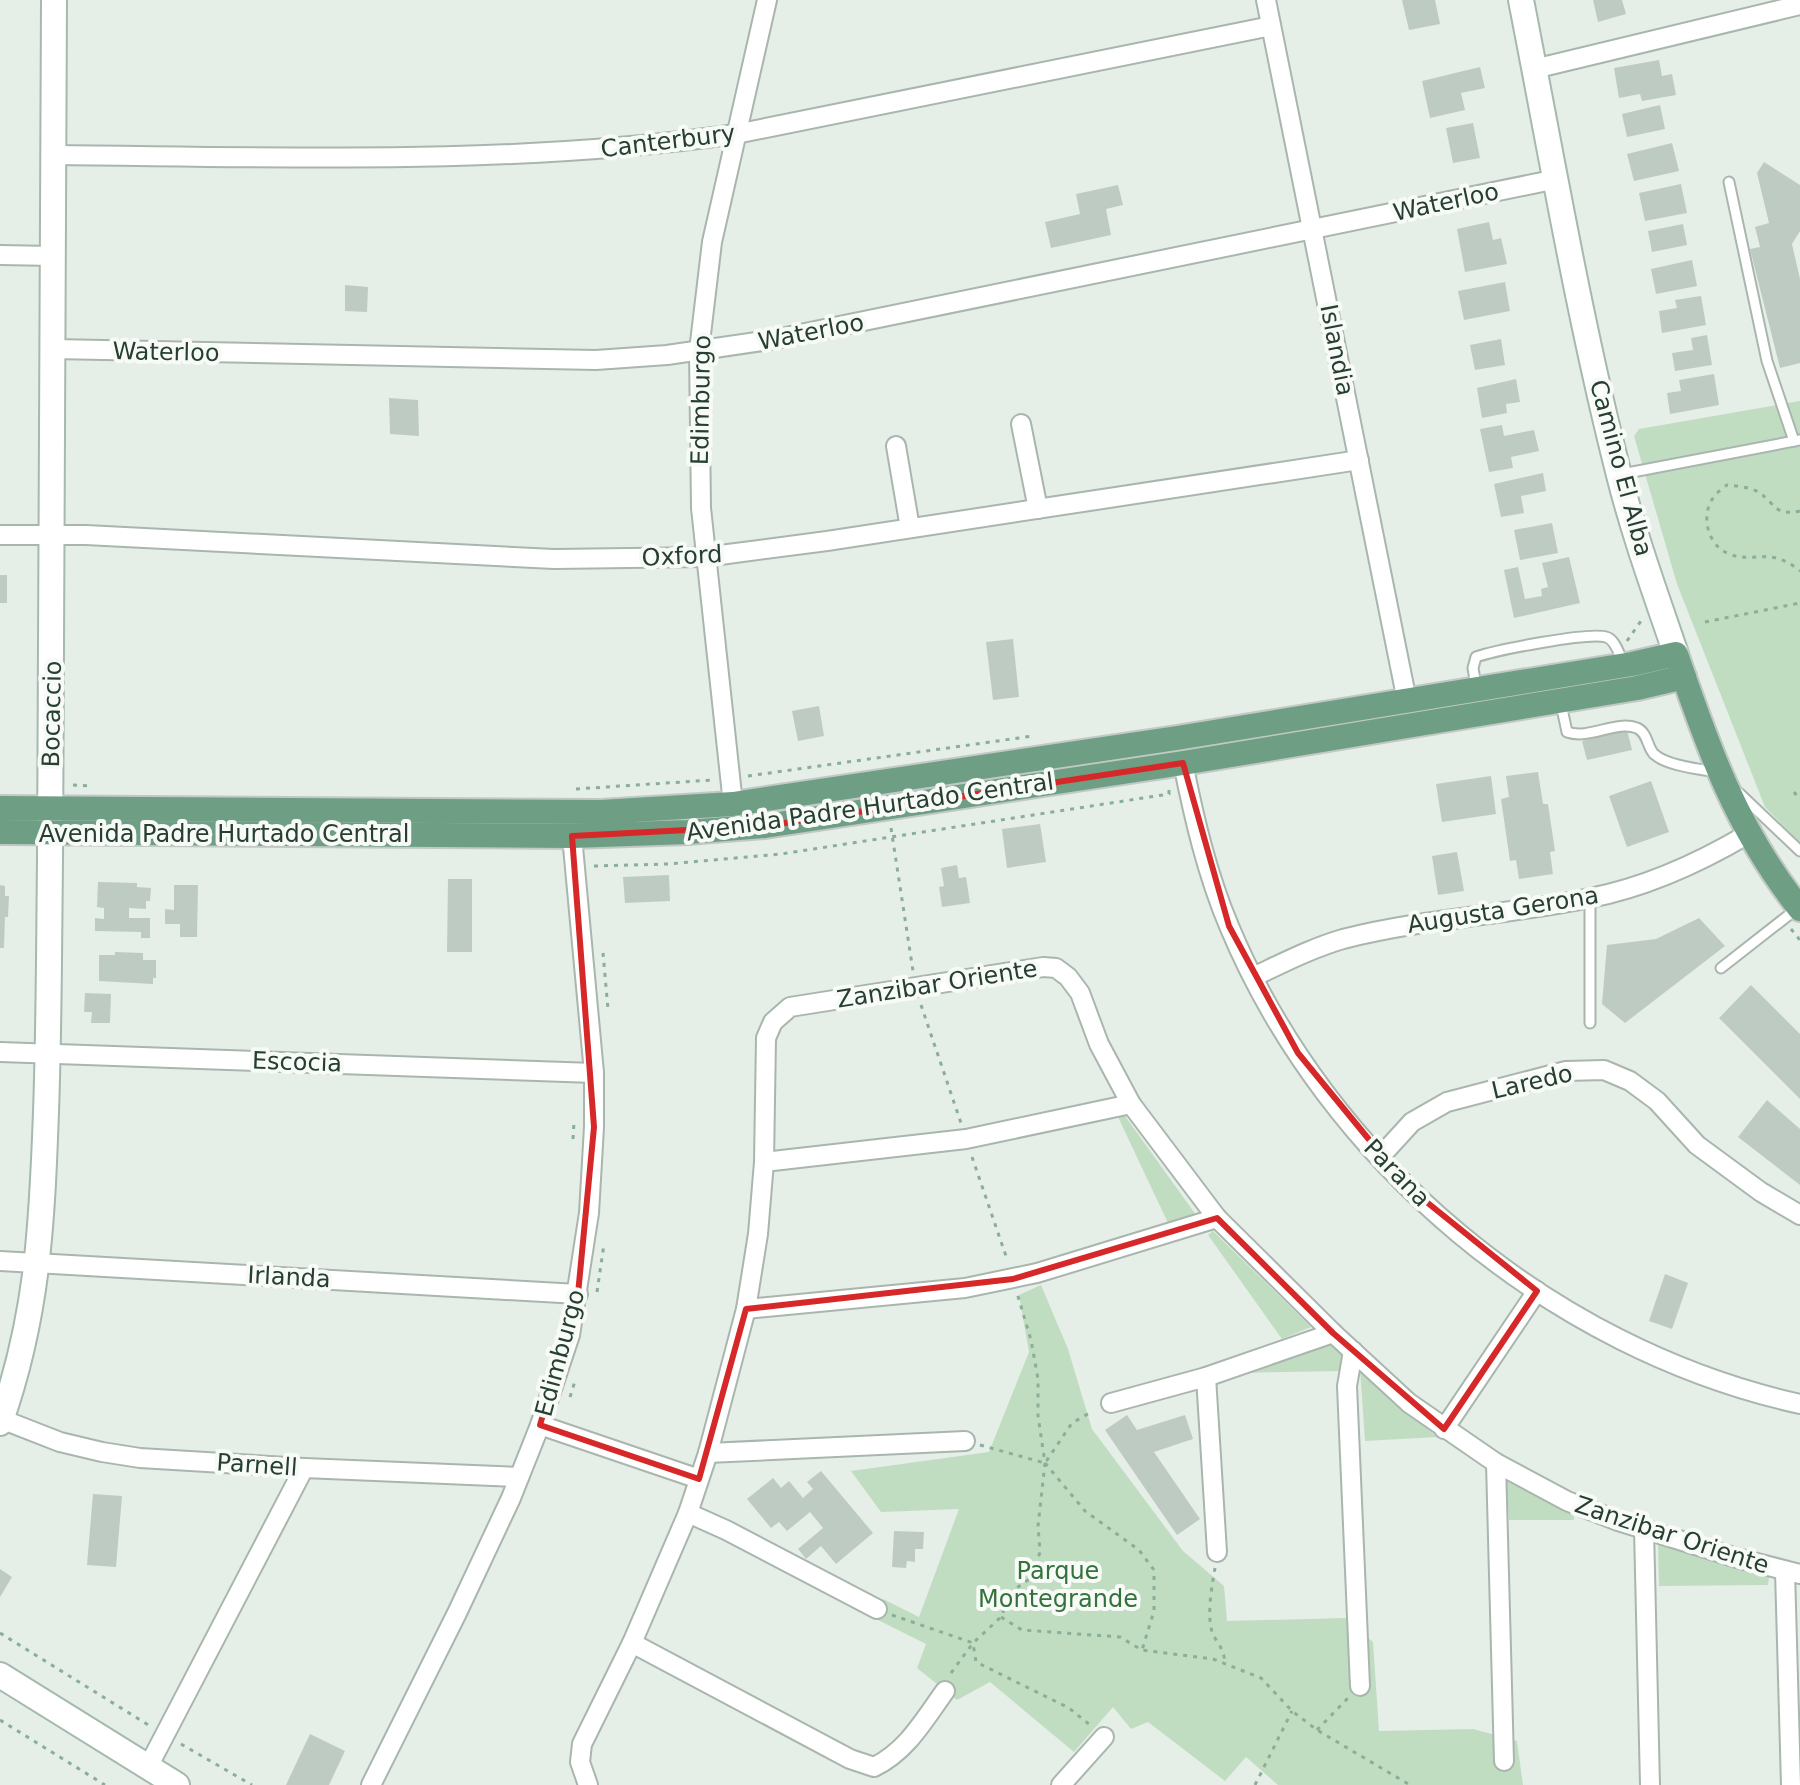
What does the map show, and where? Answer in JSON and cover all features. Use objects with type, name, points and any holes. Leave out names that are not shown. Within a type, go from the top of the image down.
[{"type":"main road","name":"Avenida Padre Hurtado Central","points":[[0,808],[601,812],[733,804],[1407,701],[1624,658],[1680,665]]},
{"type":"main road","name":"Avenida Padre Hurtado Central","points":[[0,832],[572,836],[765,826],[1183,763],[1637,688],[1680,665]]},
{"type":"main road","name":"Camino El Alba","points":[[1680,665],[1721,775],[1748,834],[1799,908]]},
{"type":"street","name":"Bocaccio","points":[[0,1420],[23,1347],[38,1262],[48,1053],[54,536],[54,0]]},
{"type":"street","name":"Edimburgo","points":[[733,804],[705,557],[698,459],[699,351],[712,242],[767,0]]},
{"type":"street","name":"Islandia","points":[[1266,0],[1407,701]]},
{"type":"street","name":"Camino El Alba","points":[[1521,0],[1619,475],[1680,665]]},
{"type":"street","points":[[1534,69],[1800,5]]},
{"type":"street","name":"Canterbury","points":[[54,155],[383,157],[546,153],[649,146],[736,134],[1271,26]]},
{"type":"street","name":"Waterloo","points":[[53,349],[555,360],[636,358],[699,351],[791,336],[1557,179]]},
{"type":"street","points":[[0,255],[54,256]]},
{"type":"street","points":[[1021,424],[1038,509]]},
{"type":"street","points":[[896,446],[910,528]]},
{"type":"street","name":"Oxford","points":[[0,535],[86,535],[554,559],[705,557],[1359,460]]},
{"type":"street","name":"Parana","points":[[1183,763],[1213,881],[1229,926],[1253,977],[1282,1028],[1323,1089],[1380,1157],[1439,1215],[1537,1291],[1604,1330],[1659,1357],[1746,1389],[1800,1404]]},
{"type":"street","name":"Augusta Gerona","points":[[1253,977],[1308,951],[1386,929],[1590,899],[1670,874],[1748,834]]},
{"type":"street","name":"Edimburgo","points":[[371,1785],[457,1613],[519,1477],[570,1335],[589,1213],[594,1127],[594,1073],[572,836]]},
{"type":"street","name":"Zanzibar Oriente","points":[[588,1785],[580,1762],[582,1744],[632,1643],[688,1513],[708,1453],[746,1309],[758,1234],[764,1162],[766,1038],[773,1022],[790,1007],[1043,967],[1056,968],[1068,977],[1080,993],[1099,1044],[1131,1104],[1217,1218],[1409,1403],[1496,1463],[1567,1501],[1644,1529],[1793,1573]]},
{"type":"street","name":"Escocia","points":[[0,1052],[594,1073]]},
{"type":"street","name":"Laredo","points":[[1380,1157],[1412,1122],[1447,1102],[1566,1071],[1604,1070],[1630,1081],[1648,1094],[1697,1145],[1761,1192],[1800,1215]]},
{"type":"street","points":[[764,1162],[966,1139],[1131,1104]]},
{"type":"street","points":[[746,1309],[965,1288],[1013,1279],[1217,1218]]},
{"type":"street","name":"Irlanda","points":[[0,1261],[578,1294]]},
{"type":"street","points":[[1444,1429],[1537,1291]]},
{"type":"street","points":[[1111,1403],[1206,1377],[1333,1333]]},
{"type":"street","points":[[1353,1351],[1347,1386],[1360,1686]]},
{"type":"street","points":[[1206,1377],[1217,1552]]},
{"type":"street","name":"Parnell","points":[[0,1420],[60,1442],[140,1458],[519,1477]]},
{"type":"street","points":[[540,1425],[699,1479]]},
{"type":"street","points":[[708,1453],[965,1441]]},
{"type":"street","points":[[1496,1463],[1504,1761]]},
{"type":"street","points":[[148,1767],[304,1468]]},
{"type":"street","points":[[688,1513],[877,1609]]},
{"type":"street","points":[[1644,1529],[1650,1785]]},
{"type":"street","points":[[1791,1785],[1793,1573]]},
{"type":"street","points":[[632,1643],[850,1759],[874,1767],[904,1747],[945,1691]]},
{"type":"street","points":[[0,1675],[177,1785]]},
{"type":"street","points":[[1061,1785],[1104,1737]]},
{"type":"lane","points":[[1619,475],[1797,440],[1767,361],[1729,182]]},
{"type":"lane","points":[[1477,689],[1473,668],[1476,657],[1480,655],[1605,636],[1624,658]]},
{"type":"lane","points":[[1560,701],[1567,732],[1577,736],[1634,727],[1642,731],[1655,754],[1686,767],[1721,775],[1800,851]]},
{"type":"lane","points":[[1590,899],[1590,1023]]},
{"type":"lane","points":[[1721,968],[1799,908]]},
{"type":"path","points":[[1800,511],[1789,513],[1773,508],[1759,492],[1727,485],[1713,497],[1707,521],[1711,540],[1727,553],[1765,555],[1783,560],[1800,571]]},
{"type":"path","points":[[1705,622],[1800,603]]},
{"type":"path","points":[[568,790],[729,779],[1044,735]]},
{"type":"path","points":[[73,785],[104,787]]},
{"type":"path","points":[[1794,792],[1800,800]]},
{"type":"path","points":[[888,808],[915,986],[1031,1340],[1045,1463],[1038,1526],[1040,1552],[1032,1577],[1011,1592],[1001,1617],[973,1643],[952,1671],[945,1691]]},
{"type":"path","points":[[573,1153],[574,1122]]},
{"type":"path","points":[[1045,1463],[1072,1423],[1111,1403]]},
{"type":"path","points":[[965,1441],[1045,1463],[1085,1511],[1139,1550],[1154,1570],[1154,1611],[1142,1650]]},
{"type":"path","points":[[1217,1552],[1211,1592],[1211,1631],[1224,1650],[1225,1664]]},
{"type":"path","points":[[877,1609],[973,1643]]},
{"type":"path","points":[[1001,1617],[1022,1630],[1120,1637],[1142,1650],[1213,1659],[1261,1678],[1292,1711],[1317,1730],[1410,1785]]},
{"type":"path","points":[[0,1633],[165,1736],[252,1785]]},
{"type":"path","points":[[973,1643],[976,1662],[1069,1708],[1104,1737]]},
{"type":"path","points":[[1317,1730],[1360,1686]]},
{"type":"path","points":[[1255,1785],[1292,1711]]},
{"type":"path","points":[[0,1720],[105,1785]]},
{"type":"highlighted area","points":[[1183,763],[1229,926],[1298,1053],[1408,1187],[1537,1291],[1444,1429],[1333,1333],[1217,1218],[1013,1279],[746,1309],[699,1479],[540,1425],[578,1294],[594,1127],[572,836],[765,826]]},
{"type":"green space","points":[[1800,401],[1800,843],[1765,807],[1677,584],[1634,436],[1639,429]]},
{"type":"green space","points":[[1414,709],[1414,715],[771,814],[771,810]]},
{"type":"green space","points":[[1125,1116],[1196,1215],[1168,1223],[1118,1117]]},
{"type":"green space","points":[[1213,1231],[1311,1327],[1282,1339],[1208,1235]]},
{"type":"green space","name":"Parque Montegrande","points":[[1041,1285],[1068,1349],[1092,1429],[1183,1551],[1224,1586],[1227,1621],[1345,1618],[1373,1642],[1379,1731],[1473,1729],[1517,1741],[1523,1785],[1278,1785],[1246,1757],[1225,1781],[1148,1722],[1131,1729],[1113,1707],[1074,1752],[990,1682],[957,1700],[917,1668],[926,1644],[872,1617],[883,1599],[919,1617],[959,1509],[881,1512],[851,1471],[989,1452],[1029,1352],[1019,1295]]},
{"type":"green space","points":[[1335,1341],[1343,1352],[1343,1371],[1234,1373]]},
{"type":"green space","points":[[1360,1369],[1437,1437],[1365,1441]]},
{"type":"green space","points":[[1506,1481],[1574,1514],[1574,1520],[1509,1520]]},
{"type":"green space","points":[[1658,1543],[1769,1577],[1768,1585],[1659,1586]]},
{"type":"building","points":[[1402,0],[1435,0],[1440,24],[1409,30]]},
{"type":"building","points":[[1593,0],[1622,0],[1626,14],[1598,22]]},
{"type":"building","points":[[1659,60],[1662,76],[1672,74],[1676,95],[1642,101],[1640,94],[1619,98],[1614,68]]},
{"type":"building","points":[[1480,67],[1485,88],[1461,93],[1465,110],[1430,118],[1422,81]]},
{"type":"building","points":[[1660,105],[1665,129],[1627,137],[1622,114]]},
{"type":"building","points":[[1473,123],[1480,158],[1453,163],[1446,128]]},
{"type":"building","points":[[1672,143],[1679,171],[1634,181],[1627,154]]},
{"type":"building","points":[[1764,162],[1800,185],[1800,231],[1792,244],[1800,279],[1800,363],[1780,368],[1750,249],[1760,247],[1755,227],[1769,223],[1757,173]]},
{"type":"building","points":[[1681,184],[1687,213],[1645,221],[1639,193]]},
{"type":"building","points":[[1118,185],[1123,205],[1106,209],[1111,235],[1051,248],[1045,222],[1080,214],[1076,194]]},
{"type":"building","points":[[1489,222],[1493,240],[1501,238],[1507,264],[1465,272],[1457,229]]},
{"type":"building","points":[[1683,224],[1687,245],[1652,252],[1648,231]]},
{"type":"building","points":[[1692,260],[1697,286],[1656,294],[1651,269]]},
{"type":"building","points":[[1505,282],[1510,311],[1464,320],[1458,291]]},
{"type":"building","points":[[345,285],[368,287],[367,312],[345,311]]},
{"type":"building","points":[[1701,296],[1706,325],[1662,333],[1659,311],[1677,308],[1675,300]]},
{"type":"building","points":[[1707,335],[1712,365],[1675,371],[1672,353],[1693,350],[1691,338]]},
{"type":"building","points":[[1501,339],[1505,365],[1475,370],[1470,345]]},
{"type":"building","points":[[1714,374],[1719,405],[1670,414],[1667,393],[1681,391],[1679,380]]},
{"type":"building","points":[[1516,379],[1520,402],[1506,404],[1507,413],[1482,418],[1477,388]]},
{"type":"building","points":[[389,398],[418,400],[419,436],[390,434]]},
{"type":"building","points":[[1502,425],[1504,436],[1534,430],[1539,451],[1511,457],[1513,468],[1489,472],[1480,429]]},
{"type":"building","points":[[1543,473],[1546,491],[1521,496],[1524,513],[1501,517],[1494,484]]},
{"type":"building","points":[[1552,523],[1558,553],[1520,560],[1514,530]]},
{"type":"building","points":[[1569,557],[1580,603],[1514,618],[1504,570],[1518,567],[1525,599],[1542,596],[1541,589],[1548,587],[1542,563]]},
{"type":"building","points":[[0,575],[7,575],[7,603],[0,603]]},
{"type":"building","points":[[1013,639],[1019,697],[993,700],[986,642]]},
{"type":"building","points":[[819,706],[824,736],[798,741],[792,711]]},
{"type":"building","points":[[1627,730],[1632,750],[1587,760],[1582,741]]},
{"type":"building","points":[[1538,772],[1543,804],[1548,804],[1555,851],[1550,852],[1553,874],[1519,879],[1516,860],[1510,861],[1501,799],[1509,797],[1506,776]]},
{"type":"building","points":[[1491,776],[1496,814],[1442,822],[1436,784]]},
{"type":"building","points":[[1651,781],[1669,832],[1627,847],[1609,796]]},
{"type":"building","points":[[1040,824],[1046,862],[1007,868],[1002,829]]},
{"type":"building","points":[[1457,852],[1464,891],[1438,895],[1432,856]]},
{"type":"building","points":[[957,865],[959,878],[966,877],[970,903],[942,907],[939,887],[944,886],[941,868]]},
{"type":"building","points":[[669,875],[670,901],[625,903],[623,877]]},
{"type":"building","points":[[448,879],[472,879],[472,952],[447,952]]},
{"type":"building","points":[[98,882],[137,883],[137,887],[151,888],[146,909],[129,908],[129,918],[150,918],[150,938],[141,938],[141,932],[95,931],[95,918],[104,919],[104,908],[97,907]]},
{"type":"building","points":[[0,885],[5,886],[5,896],[9,896],[4,948],[0,948]]},
{"type":"building","points":[[174,885],[198,885],[197,937],[180,937],[180,924],[165,924],[165,909],[174,910]]},
{"type":"building","points":[[1699,918],[1725,946],[1625,1023],[1602,1004],[1607,945],[1656,939]]},
{"type":"building","points":[[115,952],[143,953],[143,960],[156,960],[153,984],[99,981],[99,955],[115,955]]},
{"type":"building","points":[[1751,985],[1800,1034],[1800,1099],[1719,1018]]},
{"type":"building","points":[[85,993],[111,994],[110,1023],[91,1023],[92,1012],[84,1012]]},
{"type":"building","points":[[1767,1100],[1800,1129],[1800,1185],[1738,1137]]},
{"type":"building","points":[[1665,1274],[1688,1283],[1672,1329],[1649,1321]]},
{"type":"building","points":[[1127,1415],[1137,1430],[1185,1415],[1193,1439],[1154,1452],[1200,1519],[1177,1535],[1105,1430]]},
{"type":"building","points":[[821,1471],[873,1533],[836,1564],[821,1546],[806,1559],[798,1549],[823,1528],[810,1512],[787,1531],[779,1522],[771,1528],[747,1499],[773,1478],[781,1488],[789,1481],[803,1498],[813,1489],[807,1482]]},
{"type":"building","points":[[93,1494],[122,1496],[116,1567],[87,1565]]},
{"type":"building","points":[[894,1531],[924,1532],[923,1549],[915,1549],[915,1562],[907,1561],[906,1568],[892,1567]]},
{"type":"building","points":[[0,1569],[12,1577],[0,1597]]},
{"type":"building","points":[[310,1734],[345,1751],[329,1785],[286,1785]]}]
